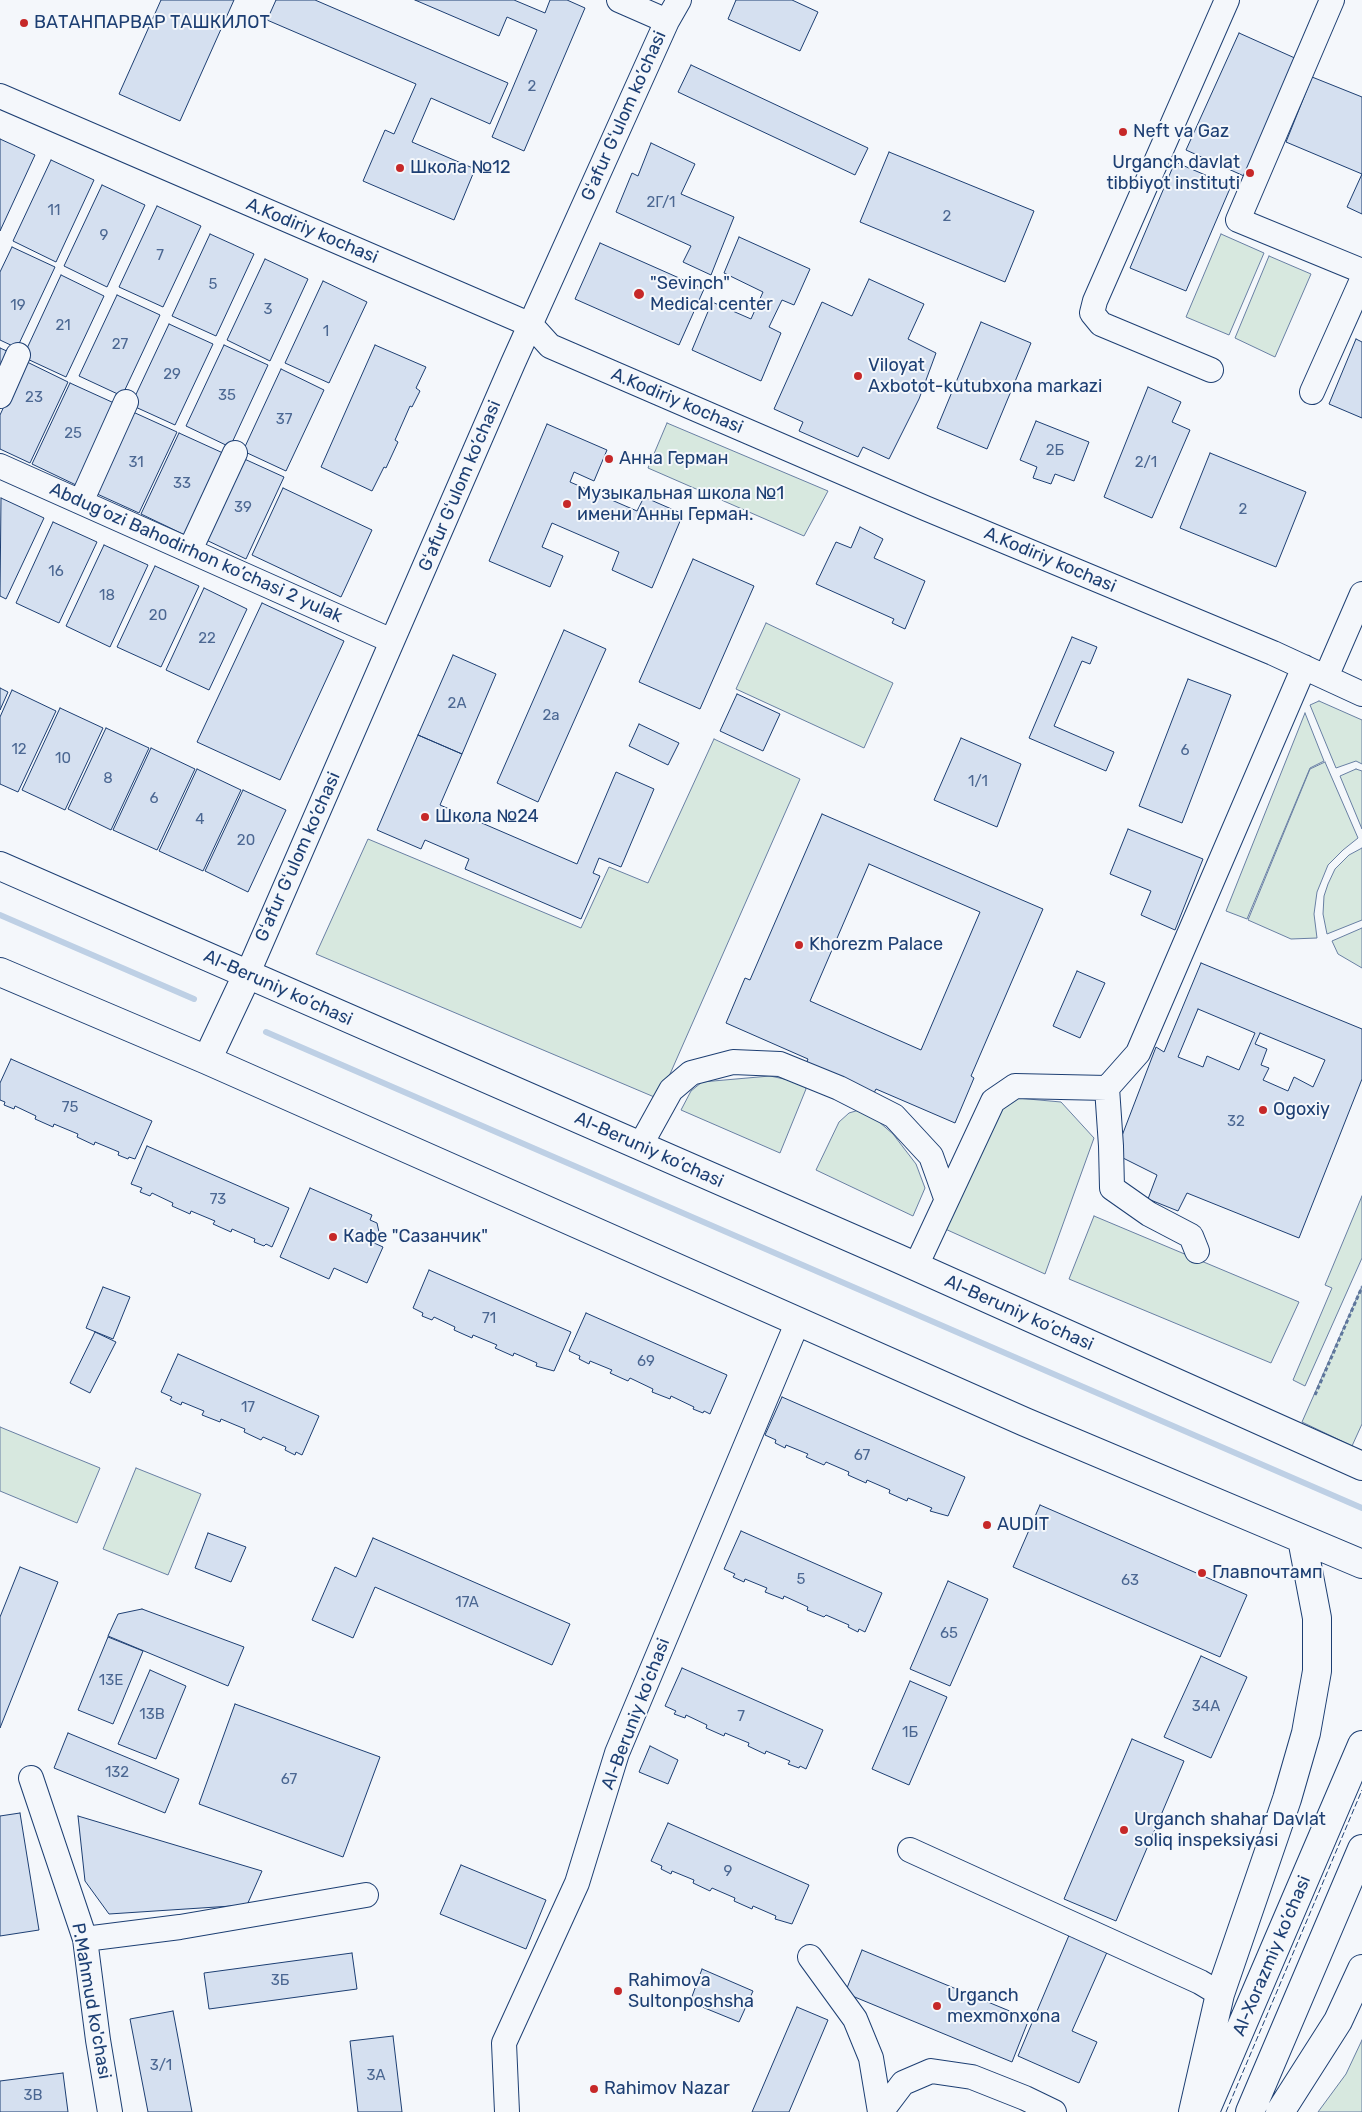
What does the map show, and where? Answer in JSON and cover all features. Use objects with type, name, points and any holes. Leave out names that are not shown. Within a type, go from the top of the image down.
[{"type":"main road","name":"Al-Beruniy ko’chasi","points":[[0,866],[916,1266],[1362,1466]]},
{"type":"main road","points":[[0,972],[207,1060],[1025,1422],[1362,1564]]},
{"type":"main road","points":[[207,1060],[247,975]]},
{"type":"main road","points":[[1193,2112],[1220,1994],[1287,1799],[1306,1733],[1316,1670],[1317,1618],[1302,1539]]},
{"type":"main road","name":"Al-Xorazmiy ko’chasi","points":[[1205,2112],[1362,1745]]},
{"type":"main road","points":[[1250,2112],[1362,1849]]},
{"type":"main road","points":[[1280,2112],[1338,2021],[1362,1969]]},
{"type":"street","points":[[618,0],[667,21]]},
{"type":"street","name":"Gʻafur Gʻulom ko’chasi","points":[[247,975],[531,325],[667,21],[679,0]]},
{"type":"street","points":[[1211,370],[1100,324],[1092,313],[1095,301],[1227,0]]},
{"type":"street","points":[[1332,0],[1238,220],[1362,271]]},
{"type":"street","name":"A.Kodiriy kochasi","points":[[0,96],[531,325],[550,346],[916,504],[1304,667],[1362,694]]},
{"type":"street","points":[[1312,392],[1362,280]]},
{"type":"street","points":[[0,396],[18,355]]},
{"type":"street","points":[[81,502],[126,402]]},
{"type":"street","points":[[190,550],[235,453]]},
{"type":"street","name":"Abdug’ozi Bahodirhon ko’chasi 2 yulak","points":[[0,466],[392,640]]},
{"type":"street","points":[[1326,677],[1362,594]]},
{"type":"street","points":[[1197,1251],[1191,1236],[1150,1214],[1112,1188],[1107,1088],[1138,1053],[1304,667]]},
{"type":"street","points":[[640,1146],[672,1090],[691,1073],[733,1062],[780,1064],[839,1088],[894,1116],[931,1156],[946,1198]]},
{"type":"street","points":[[916,1266],[993,1100],[1015,1086],[1107,1088]]},
{"type":"street","name":"Al-Beruniy ko’chasi","points":[[507,2112],[504,2043],[577,1883],[617,1753],[798,1322]]},
{"type":"street","name":"P.Mahmud ko'chasi","points":[[31,1778],[85,1939],[98,2040],[110,2112]]},
{"type":"street","points":[[910,1850],[1200,1982],[1220,1994]]},
{"type":"street","points":[[85,1939],[180,1927],[366,1895]]},
{"type":"street","points":[[810,1957],[855,2019],[871,2058],[880,2112]]},
{"type":"street","points":[[880,2112],[903,2083],[931,2071],[972,2077],[1054,2112]]},
{"type":"path","points":[[1315,1395],[1362,1287]]},
{"type":"shaded area","points":[[1221,234],[1264,253],[1229,335],[1186,317]]},
{"type":"shaded area","points":[[1269,256],[1311,274],[1275,357],[1235,338]]},
{"type":"shaded area","points":[[667,423],[828,491],[804,536],[648,468]]},
{"type":"shaded area","points":[[766,623],[893,683],[864,748],[736,689]]},
{"type":"shaded area","points":[[1319,701],[1362,720],[1362,764],[1356,761],[1336,768],[1310,705]]},
{"type":"shaded area","points":[[1305,713],[1324,761],[1310,768],[1247,919],[1226,911]]},
{"type":"shaded area","points":[[714,739],[800,779],[659,1099],[316,954],[368,839],[581,928],[609,867],[648,883]]},
{"type":"shaded area","points":[[1325,762],[1358,838],[1328,865],[1317,892],[1314,914],[1317,938],[1291,939],[1248,920],[1310,769]]},
{"type":"shaded area","points":[[1356,769],[1362,771],[1362,829],[1340,776]]},
{"type":"shaded area","points":[[1362,848],[1362,920],[1327,934],[1323,914],[1324,896],[1328,884],[1335,869],[1349,855]]},
{"type":"shaded area","points":[[1362,928],[1362,968],[1338,954],[1332,941]]},
{"type":"shaded area","points":[[770,1076],[803,1083],[806,1089],[780,1153],[681,1110],[691,1091],[702,1082]]},
{"type":"shaded area","points":[[1006,1097],[1061,1102],[1094,1138],[1045,1274],[943,1228]]},
{"type":"shaded area","points":[[859,1110],[871,1115],[893,1134],[916,1164],[925,1188],[913,1216],[816,1170],[839,1122],[849,1113]]},
{"type":"shaded area","points":[[1362,1196],[1362,1258],[1305,1386],[1293,1380],[1332,1288],[1325,1285]]},
{"type":"shaded area","points":[[1094,1216],[1299,1302],[1271,1363],[1069,1279]]},
{"type":"shaded area","points":[[1362,1286],[1362,1424],[1352,1446],[1302,1422]]},
{"type":"shaded area","points":[[0,1427],[100,1468],[77,1523],[0,1491]]},
{"type":"shaded area","points":[[136,1468],[201,1494],[168,1575],[103,1549]]},
{"type":"shaded area","points":[[1362,2040],[1362,2112],[1318,2112],[1346,2074]]},
{"type":"building","points":[[161,0],[234,0],[180,121],[119,94]]},
{"type":"building","points":[[276,0],[315,0],[508,83],[490,124],[431,98],[412,142],[475,169],[454,220],[363,181],[385,130],[394,134],[416,84],[267,20]]},
{"type":"building","points":[[415,0],[514,0],[545,13],[550,0],[567,0],[585,8],[524,151],[492,137],[537,30],[507,17],[499,36]]},
{"type":"building","points":[[736,0],[792,0],[818,12],[800,51],[728,19]]},
{"type":"building","points":[[1239,33],[1297,59],[1244,176],[1186,150]]},
{"type":"building","points":[[691,65],[868,148],[855,175],[678,92]]},
{"type":"building","points":[[1312,77],[1362,97],[1362,174],[1286,142]]},
{"type":"building","points":[[0,139],[35,155],[0,231]]},
{"type":"building","points":[[651,143],[695,164],[681,194],[734,217],[711,275],[683,262],[691,246],[616,212],[632,173],[638,176]]},
{"type":"building","points":[[889,152],[1034,211],[1005,282],[860,222]]},
{"type":"building","points":[[51,160],[94,180],[56,262],[13,241]]},
{"type":"building","points":[[1175,162],[1231,186],[1186,291],[1130,268]]},
{"type":"building","points":[[1362,174],[1362,214],[1347,207]]},
{"type":"building","points":[[102,185],[145,205],[107,287],[64,266]]},
{"type":"building","points":[[157,206],[201,226],[163,307],[119,287]]},
{"type":"building","points":[[210,234],[254,254],[216,336],[172,316]]},
{"type":"building","points":[[739,237],[810,269],[794,305],[782,300],[769,327],[781,333],[761,381],[692,350],[712,302],[751,319],[763,292],[724,273]]},
{"type":"building","name":"\"Sevinch\" Medical center","points":[[600,243],[704,289],[679,345],[575,299]]},
{"type":"building","points":[[12,247],[55,267],[17,348],[0,340],[0,272]]},
{"type":"building","points":[[265,259],[308,279],[270,361],[227,340]]},
{"type":"building","points":[[61,275],[104,296],[66,377],[23,357]]},
{"type":"building","name":"Viloyat Axbotot-kutubxona markazi","points":[[869,279],[924,304],[908,339],[936,353],[919,399],[889,459],[863,447],[858,457],[799,431],[803,422],[774,409],[822,302],[852,316]]},
{"type":"building","points":[[323,281],[367,302],[329,383],[285,363]]},
{"type":"building","points":[[117,295],[160,315],[122,396],[79,376]]},
{"type":"building","points":[[981,322],[1031,343],[987,449],[937,428]]},
{"type":"building","points":[[169,324],[213,344],[175,425],[131,405]]},
{"type":"building","points":[[1356,339],[1362,342],[1362,418],[1329,404]]},
{"type":"building","points":[[224,345],[268,365],[230,447],[186,426]]},
{"type":"building","points":[[375,345],[426,367],[416,388],[420,391],[412,407],[410,406],[395,440],[398,442],[386,468],[384,467],[372,491],[321,467]]},
{"type":"building","points":[[0,348],[9,352],[0,371]]},
{"type":"building","points":[[25,361],[68,382],[30,463],[0,449],[0,415]]},
{"type":"building","points":[[281,369],[324,390],[286,471],[243,451]]},
{"type":"building","points":[[70,383],[114,403],[76,485],[32,464]]},
{"type":"building","points":[[1148,387],[1181,402],[1172,422],[1190,430],[1152,518],[1104,497]]},
{"type":"building","points":[[133,412],[177,432],[139,513],[95,493]]},
{"type":"building","points":[[1036,421],[1089,442],[1074,481],[1055,474],[1051,484],[1033,478],[1037,467],[1020,460]]},
{"type":"building","name":"Музыкальная школа №1 имени Анны Герман.","points":[[547,424],[607,450],[594,481],[574,472],[570,482],[637,511],[644,497],[683,514],[652,588],[612,570],[619,552],[552,523],[542,547],[563,556],[550,587],[489,561]]},
{"type":"building","points":[[179,433],[223,453],[185,535],[141,514]]},
{"type":"building","points":[[1210,453],[1306,492],[1276,567],[1180,528]]},
{"type":"building","points":[[240,457],[284,477],[246,559],[202,538]]},
{"type":"building","points":[[283,488],[372,530],[341,597],[252,555]]},
{"type":"building","points":[[1,498],[44,518],[6,599],[0,596]]},
{"type":"building","points":[[53,522],[97,542],[59,623],[16,603]]},
{"type":"building","points":[[860,527],[883,539],[874,558],[925,581],[905,629],[892,623],[894,619],[816,584],[836,542],[851,548]]},
{"type":"building","points":[[104,545],[148,565],[110,647],[66,626]]},
{"type":"building","points":[[693,559],[754,586],[700,709],[639,682]]},
{"type":"building","points":[[155,566],[199,586],[161,667],[117,647]]},
{"type":"building","points":[[204,588],[247,609],[209,690],[166,670]]},
{"type":"building","points":[[262,603],[344,641],[280,780],[197,742]]},
{"type":"building","points":[[564,630],[606,649],[538,802],[497,783]]},
{"type":"building","points":[[1072,637],[1097,647],[1090,664],[1082,661],[1054,726],[1114,752],[1106,771],[1029,738]]},
{"type":"building","points":[[453,655],[496,674],[462,754],[418,735]]},
{"type":"building","points":[[1188,679],[1231,695],[1182,823],[1139,806]]},
{"type":"building","points":[[0,688],[8,692],[0,710]]},
{"type":"building","points":[[12,690],[56,711],[18,792],[0,784],[0,717]]},
{"type":"building","points":[[737,694],[780,714],[763,751],[720,731]]},
{"type":"building","points":[[60,708],[103,728],[65,810],[22,790]]},
{"type":"building","points":[[639,724],[679,743],[668,765],[629,746]]},
{"type":"building","points":[[106,728],[149,748],[111,830],[68,809]]},
{"type":"building","name":"Школа №24","points":[[418,735],[462,754],[440,805],[577,864],[616,772],[654,789],[621,867],[599,858],[593,873],[600,876],[581,919],[465,869],[469,859],[425,840],[421,849],[377,830]]},
{"type":"building","points":[[961,738],[1021,764],[997,827],[934,800]]},
{"type":"building","points":[[151,748],[195,769],[157,850],[113,830]]},
{"type":"building","points":[[197,769],[241,790],[203,871],[159,851]]},
{"type":"building","points":[[243,790],[286,810],[248,892],[205,871]]},
{"type":"building","name":"Khorezm Palace","points":[[822,814],[1043,909],[971,1076],[974,1078],[955,1123],[876,1089],[873,1095],[805,1066],[808,1059],[726,1023],[745,978],[750,980]],"holes":[[[869,864],[980,912],[921,1050],[810,1001]]]},
{"type":"building","points":[[1128,829],[1203,859],[1175,930],[1141,915],[1151,891],[1110,874]]},
{"type":"building","points":[[1201,963],[1362,1029],[1362,1079],[1299,1238],[1187,1193],[1178,1211],[1148,1199],[1157,1175],[1115,1154],[1156,1047],[1164,1052]],"holes":[[[1198,1009],[1255,1033],[1239,1070],[1207,1056],[1203,1067],[1178,1057]],[[1260,1033],[1325,1060],[1313,1087],[1294,1077],[1288,1091],[1263,1080],[1269,1068],[1261,1065],[1267,1049],[1255,1044]]]},
{"type":"building","points":[[1077,971],[1105,983],[1080,1038],[1053,1026]]},
{"type":"building","points":[[11,1059],[152,1121],[135,1159],[129,1157],[128,1159],[118,1155],[119,1152],[95,1142],[94,1145],[77,1137],[78,1134],[54,1124],[53,1127],[35,1119],[36,1116],[15,1106],[14,1109],[4,1105],[5,1102],[0,1100],[0,1083]]},
{"type":"building","points":[[147,1146],[289,1208],[272,1247],[254,1242],[255,1239],[232,1229],[231,1232],[213,1224],[215,1221],[191,1211],[190,1214],[172,1206],[173,1203],[152,1193],[150,1196],[140,1192],[142,1188],[131,1184]]},
{"type":"building","name":"Кафе \"Сазанчик\"","points":[[310,1188],[372,1215],[370,1220],[377,1223],[379,1232],[374,1243],[383,1247],[367,1283],[334,1268],[329,1279],[280,1257]]},
{"type":"building","points":[[429,1270],[571,1332],[554,1371],[536,1366],[537,1363],[514,1353],[513,1356],[495,1348],[497,1345],[473,1335],[472,1338],[454,1330],[455,1327],[434,1317],[432,1320],[422,1316],[423,1313],[413,1308]]},
{"type":"building","points":[[103,1287],[130,1297],[113,1339],[86,1328]]},
{"type":"building","points":[[586,1313],[727,1375],[710,1414],[693,1409],[694,1407],[671,1396],[670,1399],[652,1392],[653,1389],[630,1378],[628,1381],[610,1373],[612,1370],[590,1361],[589,1364],[579,1359],[580,1356],[569,1351]]},
{"type":"building","points":[[95,1332],[116,1342],[90,1393],[70,1383]]},
{"type":"building","points":[[178,1354],[319,1416],[302,1455],[296,1452],[295,1455],[285,1450],[286,1447],[263,1437],[261,1440],[244,1432],[245,1429],[221,1419],[220,1422],[202,1415],[204,1411],[182,1402],[181,1405],[170,1400],[172,1397],[161,1392]]},
{"type":"building","points":[[782,1397],[965,1477],[948,1516],[930,1511],[932,1508],[908,1498],[907,1501],[889,1493],[890,1490],[867,1480],[866,1483],[848,1475],[849,1472],[826,1462],[824,1465],[806,1457],[808,1454],[786,1445],[785,1448],[775,1443],[776,1440],[765,1435]]},
{"type":"building","points":[[1040,1505],[1247,1595],[1220,1657],[1013,1567]]},
{"type":"building","points":[[741,1531],[882,1593],[865,1632],[859,1629],[858,1632],[848,1627],[849,1625],[826,1615],[824,1617],[807,1610],[808,1607],[784,1596],[783,1599],[765,1592],[767,1588],[745,1579],[744,1582],[733,1577],[735,1574],[724,1569]]},
{"type":"building","points":[[208,1533],[246,1547],[231,1582],[195,1568]]},
{"type":"building","points":[[373,1538],[570,1624],[552,1665],[375,1587],[353,1638],[312,1620],[335,1567],[356,1577]]},
{"type":"building","points":[[20,1567],[58,1582],[0,1728],[0,1617]]},
{"type":"building","points":[[948,1581],[988,1599],[950,1686],[910,1669]]},
{"type":"building","points":[[142,1609],[244,1647],[228,1686],[108,1636],[118,1614]]},
{"type":"building","points":[[108,1637],[143,1651],[113,1724],[78,1710]]},
{"type":"building","points":[[1201,1656],[1247,1677],[1211,1758],[1164,1737]]},
{"type":"building","points":[[682,1668],[823,1730],[806,1769],[788,1764],[790,1761],[766,1751],[765,1754],[748,1746],[749,1743],[725,1733],[724,1736],[706,1728],[707,1725],[686,1715],[685,1718],[674,1714],[676,1711],[665,1706]]},
{"type":"building","points":[[150,1670],[186,1686],[156,1759],[118,1744]]},
{"type":"building","points":[[910,1681],[947,1697],[909,1785],[872,1769]]},
{"type":"building","points":[[235,1704],[380,1757],[343,1857],[199,1804]]},
{"type":"building","points":[[68,1733],[179,1779],[165,1813],[54,1768]]},
{"type":"building","name":"Urganch shahar Davlat soliq inspeksiyasi","points":[[1132,1739],[1184,1761],[1116,1921],[1064,1899]]},
{"type":"building","points":[[650,1746],[678,1760],[668,1784],[639,1772]]},
{"type":"building","points":[[20,1813],[39,1930],[0,1936],[0,1816]]},
{"type":"building","points":[[78,1816],[262,1871],[247,1905],[109,1914],[85,1881]]},
{"type":"building","points":[[668,1823],[809,1885],[792,1924],[775,1919],[776,1916],[753,1906],[752,1909],[734,1901],[735,1898],[712,1888],[710,1891],[693,1883],[694,1880],[672,1871],[671,1874],[661,1869],[662,1866],[651,1861]]},
{"type":"building","points":[[461,1865],[546,1900],[526,1949],[440,1914]]},
{"type":"building","points":[[1070,1933],[1108,1950],[1072,2031],[1097,2042],[1079,2083],[1018,2056]]},
{"type":"building","name":"Urganch mexmonxona","points":[[862,1950],[1029,2019],[1012,2062],[845,1993]]},
{"type":"building","points":[[352,1953],[357,1989],[209,2009],[204,1973]]},
{"type":"building","points":[[702,1969],[753,1991],[739,2022],[690,2002]]},
{"type":"building","points":[[797,2007],[828,2020],[789,2112],[752,2112]]},
{"type":"building","points":[[173,2011],[192,2112],[148,2112],[130,2019]]},
{"type":"building","points":[[393,2036],[402,2112],[358,2112],[350,2041]]},
{"type":"building","points":[[63,2073],[68,2112],[0,2112],[0,2081]]},
{"type":"waterway","points":[[0,915],[194,999]]},
{"type":"waterway","points":[[266,1032],[1362,1508]]},
{"type":"fence","points":[[1226,2112],[1362,1790]]},
{"type":"place","name":"ВАТАНПАРВАР ТАШКИЛОТ","points":[[24,23]]},
{"type":"place","name":"Neft va Gaz","points":[[1123,132]]},
{"type":"place","name":"Школа №12","points":[[400,168]]},
{"type":"place","name":"Urganch davlat tibbiyot instituti","points":[[1250,173]]},
{"type":"place","name":"\"Sevinch\" Medical center","points":[[639,294]]},
{"type":"place","name":"Viloyat Axbotot-kutubxona markazi","points":[[858,376]]},
{"type":"place","name":"Анна Герман","points":[[609,459]]},
{"type":"place","name":"Музыкальная школа №1 имени Анны Герман.","points":[[567,504]]},
{"type":"place","name":"Школа №24","points":[[425,817]]},
{"type":"place","name":"Khorezm Palace","points":[[799,945]]},
{"type":"place","name":"Ogoxiy","points":[[1263,1110]]},
{"type":"place","name":"Кафе \"Сазанчик\"","points":[[333,1237]]},
{"type":"place","name":"AUDIT","points":[[987,1525]]},
{"type":"place","name":"Главпочтамп","points":[[1202,1573]]},
{"type":"place","name":"Urganch shahar Davlat soliq inspeksiyasi","points":[[1124,1830]]},
{"type":"place","name":"Rahimova Sultonposhsha","points":[[618,1991]]},
{"type":"place","name":"Urganch mexmonxona","points":[[937,2006]]},
{"type":"place","name":"Rahimov Nazar","points":[[594,2089]]}]
